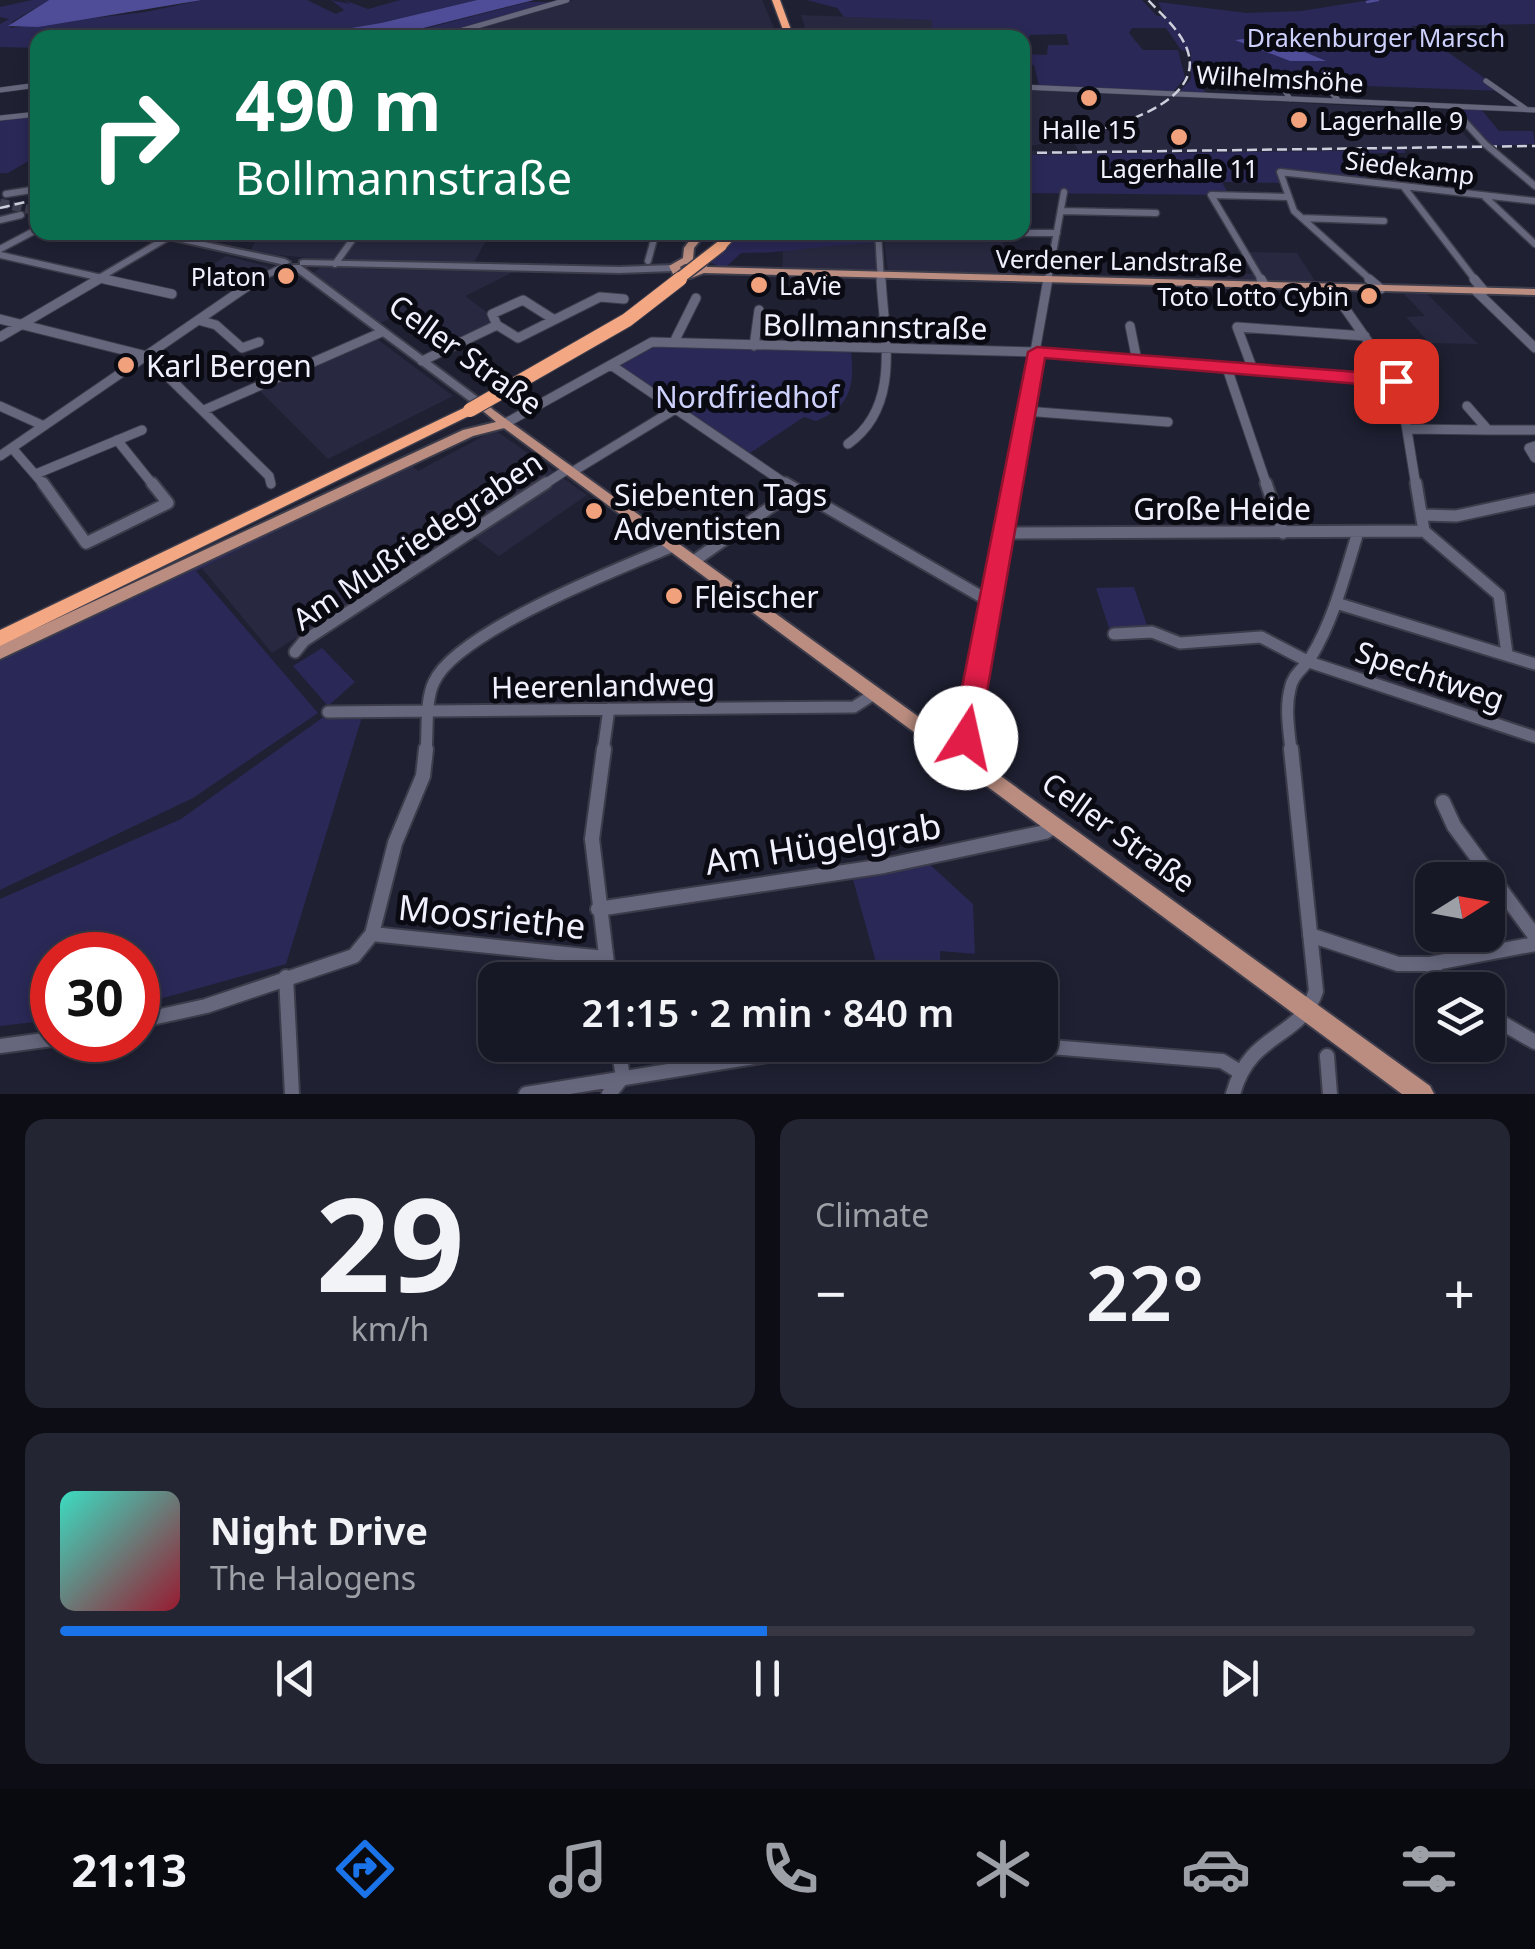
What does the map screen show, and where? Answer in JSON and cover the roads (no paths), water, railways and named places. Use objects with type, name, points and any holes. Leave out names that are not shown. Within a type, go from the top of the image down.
[{"type":"highway","points":[[773,0],[784,30]]},
{"type":"highway","points":[[0,638],[474,408],[626,320],[719,241]]},
{"type":"highway","points":[[0,628],[474,408]]},
{"type":"main road","points":[[177,240],[292,264],[678,272]]},
{"type":"main road","points":[[468,433],[474,408],[620,320],[678,272],[688,260],[689,248],[696,240]]},
{"type":"main road","points":[[688,260],[700,263],[702,270]]},
{"type":"main road","name":"Celler Straße","points":[[292,264],[422,361],[474,408],[504,424],[570,471],[1422,1094]]},
{"type":"main road","name":"Verdener Landstraße","points":[[678,272],[1535,292]]},
{"type":"main road","points":[[0,652],[468,433],[504,424]]},
{"type":"street","points":[[463,30],[567,0]]},
{"type":"street","points":[[1276,78],[1290,99]]},
{"type":"street","points":[[1486,81],[1531,111]]},
{"type":"street","points":[[0,90],[30,86]]},
{"type":"street","name":"Wilhelmshöhe","points":[[1030,87],[1531,111]]},
{"type":"street","points":[[1328,89],[1339,101]]},
{"type":"street","points":[[1452,107],[1485,144],[1535,186]]},
{"type":"street","points":[[0,118],[30,115]]},
{"type":"street","name":"Siedekamp","points":[[1288,196],[1280,172],[1535,201]]},
{"type":"street","points":[[1404,186],[1480,291],[1535,348]]},
{"type":"street","points":[[6,194],[30,190]]},
{"type":"street","points":[[956,753],[966,738],[1064,192]]},
{"type":"street","points":[[1265,286],[1210,195],[1288,196],[1301,218],[1380,288]]},
{"type":"street","points":[[1483,195],[1535,244]]},
{"type":"street","points":[[1062,210],[1156,213]]},
{"type":"street","points":[[0,220],[30,212]]},
{"type":"street","points":[[1301,218],[1384,220]]},
{"type":"street","points":[[1030,233],[1057,233]]},
{"type":"street","points":[[0,252],[30,234]]},
{"type":"street","points":[[0,337],[164,240]]},
{"type":"street","points":[[336,264],[352,240]]},
{"type":"street","points":[[648,262],[654,240]]},
{"type":"street","points":[[848,444],[862,434],[885,397],[879,240]]},
{"type":"street","points":[[0,252],[172,294]]},
{"type":"street","points":[[0,456],[266,273],[292,264]]},
{"type":"street","points":[[1330,287],[1396,381],[1409,429],[1424,531],[1499,595],[1506,654]]},
{"type":"street","points":[[553,319],[522,300],[492,314],[497,325],[518,338],[600,297],[624,300]]},
{"type":"street","points":[[674,342],[696,298]]},
{"type":"street","points":[[754,346],[759,310]]},
{"type":"street","points":[[0,319],[147,356],[270,476],[271,484]]},
{"type":"street","points":[[198,320],[216,325],[242,348],[259,342]]},
{"type":"street","points":[[422,361],[497,325]]},
{"type":"street","points":[[1130,326],[1138,361]]},
{"type":"street","points":[[1253,370],[1237,327],[1364,336]]},
{"type":"street","points":[[204,410],[382,332]]},
{"type":"street","name":"Bollmannstraße","points":[[611,365],[652,342],[674,342],[1037,352],[1396,381]]},
{"type":"street","points":[[504,424],[611,365],[796,490],[990,601]]},
{"type":"street","points":[[1227,368],[1283,532]]},
{"type":"street","points":[[0,406],[44,426]]},
{"type":"street","points":[[1466,406],[1488,430]]},
{"type":"street","name":"Am Mußriedegraben","points":[[295,652],[304,642],[570,471],[676,408]]},
{"type":"street","points":[[1026,411],[1168,422]]},
{"type":"street","points":[[1409,429],[1535,430]]},
{"type":"street","points":[[36,474],[142,430]]},
{"type":"street","points":[[12,448],[86,543],[168,503],[116,440]]},
{"type":"street","points":[[1535,446],[1529,452],[1535,458]]},
{"type":"street","points":[[694,562],[796,490]]},
{"type":"street","points":[[1424,514],[1456,516],[1535,499]]},
{"type":"street","points":[[1523,502],[1535,512]]},
{"type":"street","name":"Große Heide","points":[[1003,533],[1424,531]]},
{"type":"street","points":[[1233,1094],[1240,1072],[1260,1046],[1314,1002],[1316,991],[1287,710],[1294,673],[1309,662],[1336,604],[1358,532]]},
{"type":"street","name":"Moosriethe","points":[[606,958],[372,934],[395,842],[423,776],[433,682],[452,658],[473,644],[575,588],[673,546]]},
{"type":"street","points":[[1336,604],[1535,664]]},
{"type":"street","name":"Spechtweg","points":[[1114,634],[1152,632],[1180,643],[1261,637],[1309,662],[1535,737]]},
{"type":"street","name":"Heerenlandweg","points":[[328,712],[854,707],[874,694]]},
{"type":"street","points":[[607,962],[592,839],[609,709]]},
{"type":"street","points":[[1443,802],[1454,826],[1535,936]]},
{"type":"street","name":"Am Hügelgrab","points":[[598,909],[884,866],[1045,832],[1055,826]]},
{"type":"street","points":[[160,1016],[206,1006],[354,956],[372,934]]},
{"type":"street","points":[[1310,935],[1384,961],[1430,964],[1535,944]]},
{"type":"street","points":[[1430,964],[1435,972]]},
{"type":"street","points":[[286,976],[292,1094]]},
{"type":"street","points":[[1505,1025],[1535,1042]]},
{"type":"street","points":[[0,1046],[30,1042]]},
{"type":"street","points":[[1058,1048],[1222,1061],[1240,1072]]},
{"type":"street","points":[[1327,1056],[1330,1094]]},
{"type":"street","points":[[608,1094],[622,1078],[620,1062]]},
{"type":"street","points":[[526,1094],[722,1062]]},
{"type":"waterway","points":[[1367,2],[1378,0]]},
{"type":"tunnel","points":[[0,203],[30,210]]},
{"type":"railway","points":[[1047,142],[1089,133],[1140,115],[1180,88],[1189,70],[1187,49],[1175,29],[1148,0]]},
{"type":"railway","points":[[1030,153],[1535,146]]},
{"type":"railway","points":[[0,208],[30,201]]},
{"type":"place","name":"Halle 15","points":[[1089,98]]},
{"type":"place","name":"Lagerhalle 9","points":[[1299,120]]},
{"type":"place","name":"Lagerhalle 11","points":[[1179,137]]},
{"type":"place","name":"Platon","points":[[286,276]]},
{"type":"place","name":"LaVie","points":[[759,285]]},
{"type":"place","name":"Toto Lotto Cybin","points":[[1369,296]]},
{"type":"place","name":"Karl Bergen","points":[[126,365]]},
{"type":"place","name":"Siebenten Tags Adventisten","points":[[594,511]]},
{"type":"place","name":"Fleischer","points":[[674,596]]},
{"type":"park label","name":"Drakenburger Marsch","points":[[1376,37]]},
{"type":"park label","name":"Nordfriedhof","points":[[747,396]]}]
